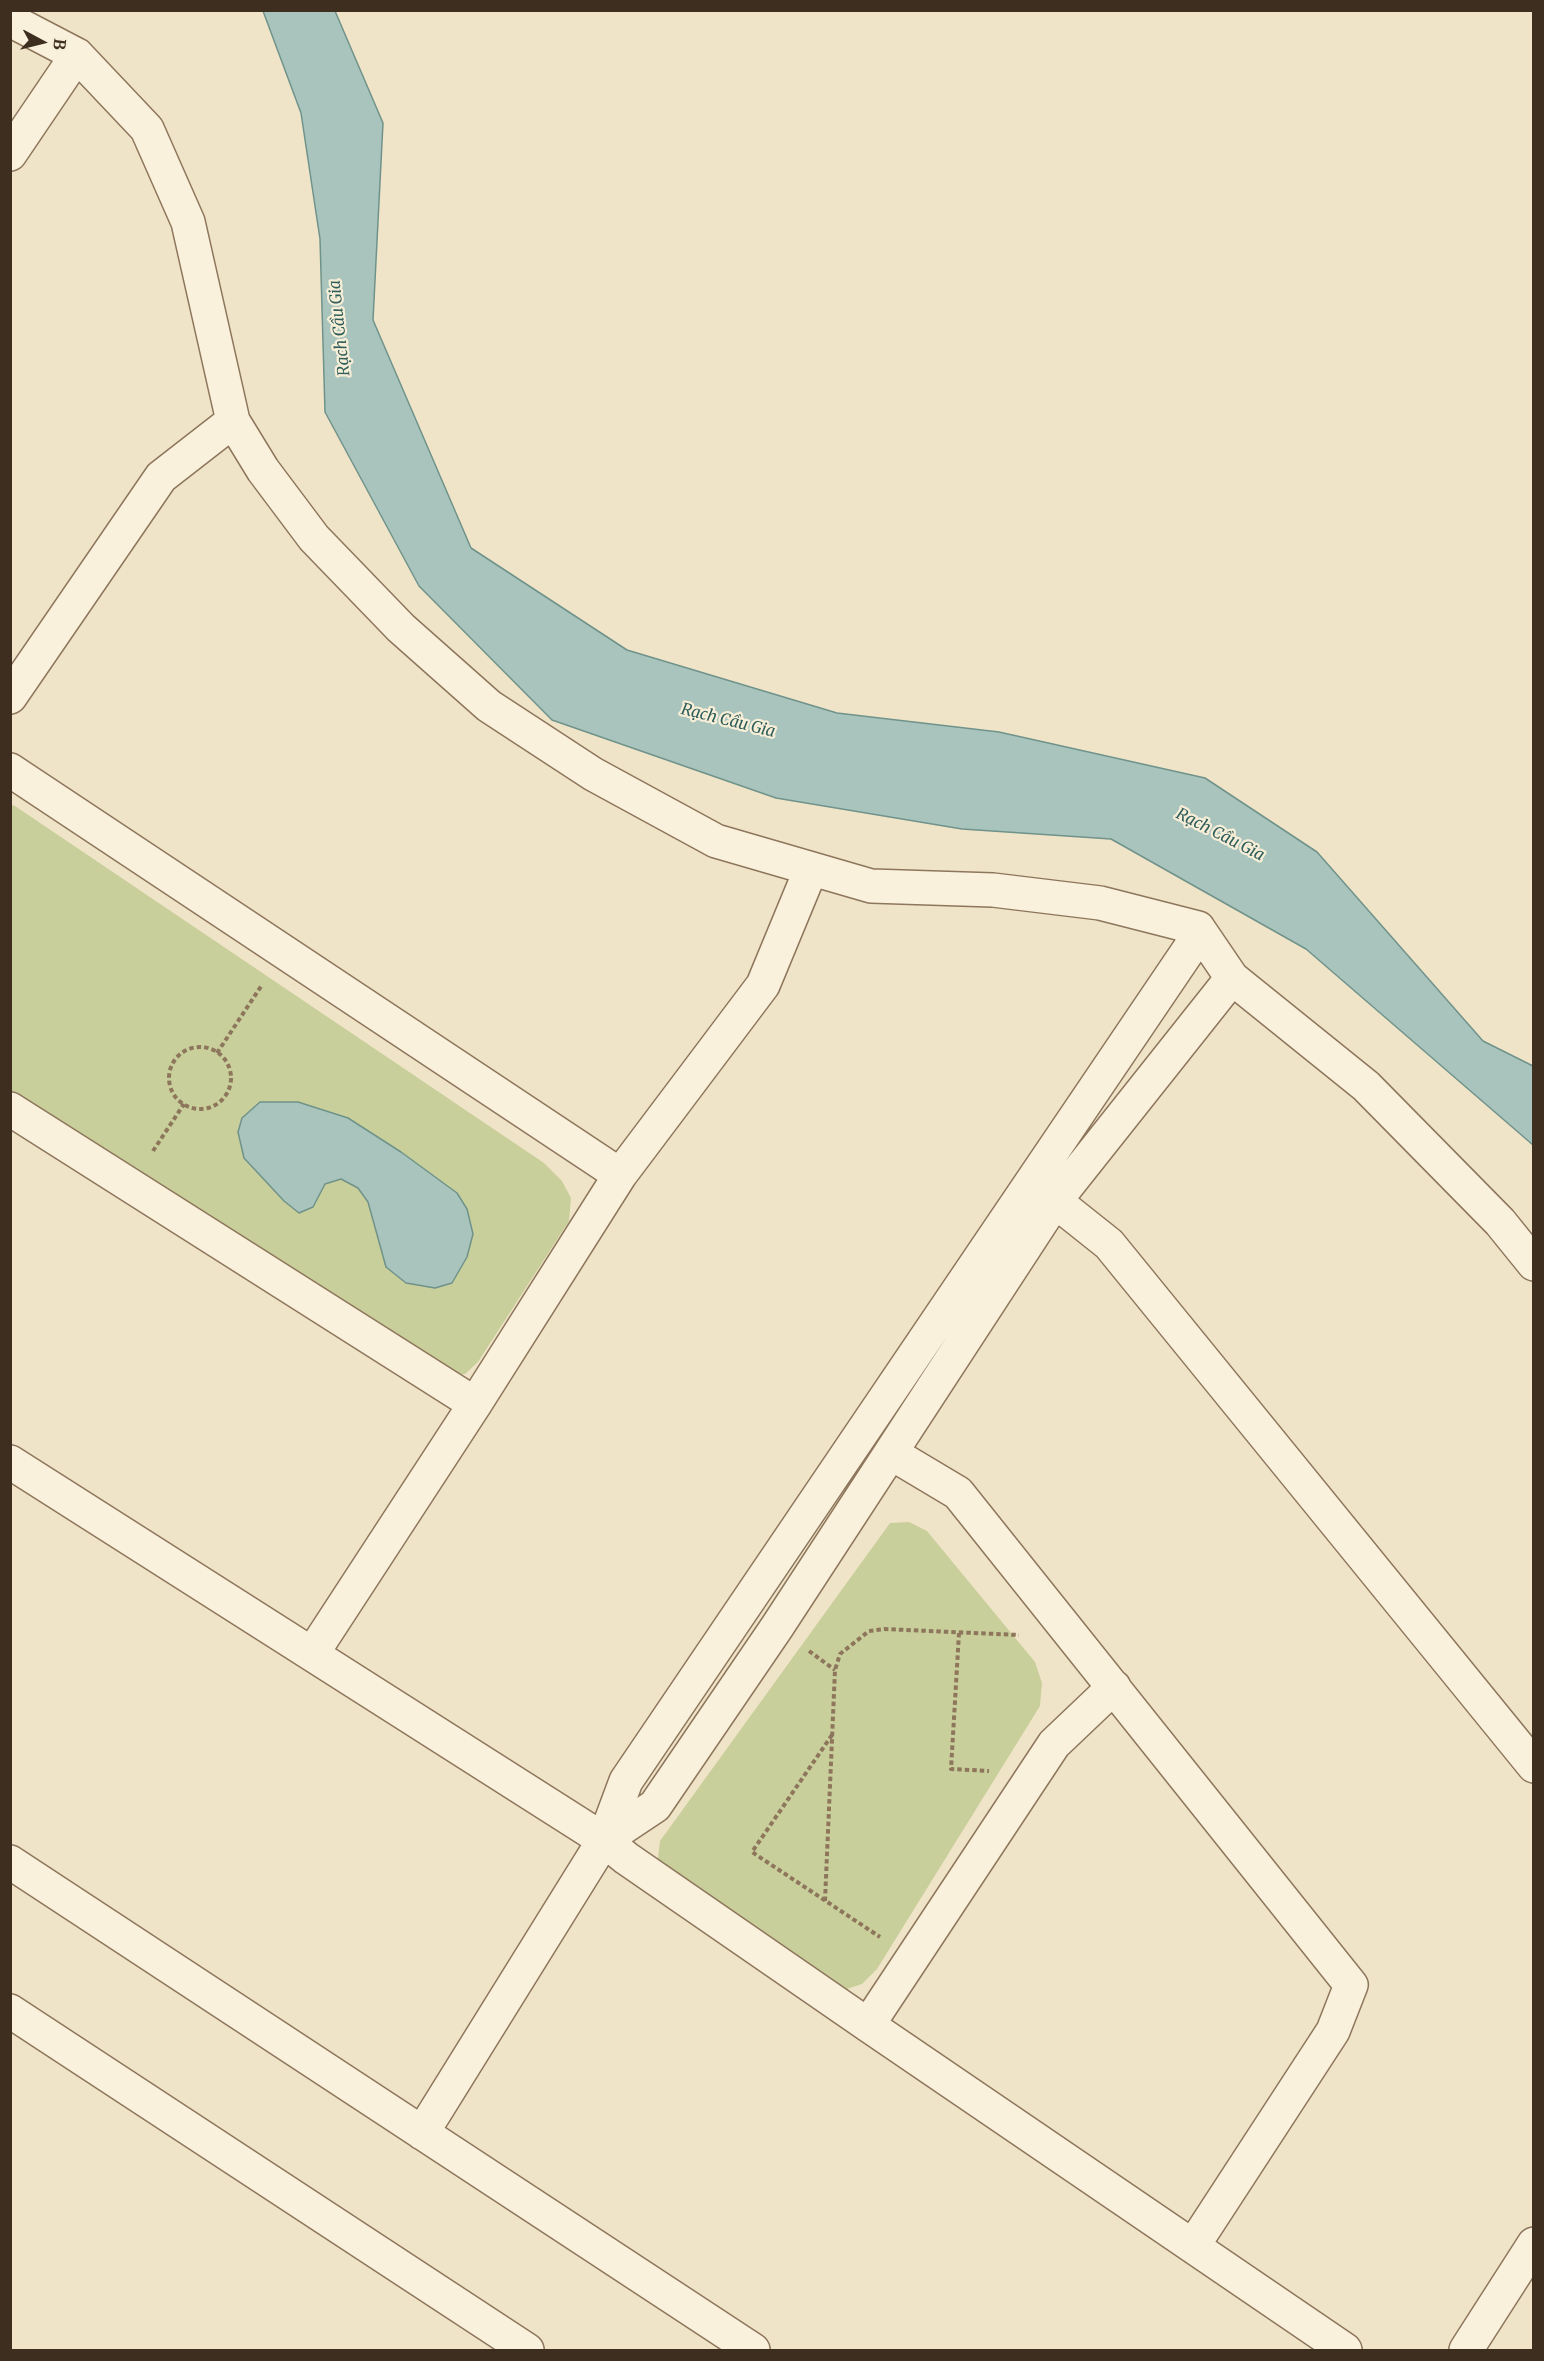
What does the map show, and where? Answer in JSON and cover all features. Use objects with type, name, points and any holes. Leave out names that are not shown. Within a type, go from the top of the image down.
[{"type":"street","points":[[10,20],[77,55],[147,129],[188,222],[233,421],[263,470],[314,538],[401,628],[489,706],[593,774],[716,841],[871,886],[993,890],[1100,903],[1198,928],[1232,978],[1366,1086],[1500,1222],[1533,1264]]},
{"type":"street","points":[[10,154],[77,55]]},
{"type":"street","points":[[10,697],[161,477],[233,421]]},
{"type":"street","points":[[10,770],[620,1175]]},
{"type":"street","points":[[312,1654],[475,1404],[620,1175],[763,985],[811,868]]},
{"type":"street","points":[[422,2133],[604,1840],[626,1781],[1190,948],[1198,928]]},
{"type":"street","points":[[604,1840],[655,1806],[1055,1201],[1232,978]]},
{"type":"street","points":[[10,1109],[475,1404]]},
{"type":"street","points":[[1055,1201],[1109,1244],[1533,1766]]},
{"type":"street","points":[[891,1452],[958,1493],[1351,1985],[1333,2031],[1193,2246]]},
{"type":"street","points":[[10,1462],[604,1840],[626,1858],[868,2025],[1193,2246],[1335,2348]]},
{"type":"street","points":[[868,2025],[1054,1744],[1114,1687]]},
{"type":"street","points":[[10,1862],[753,2350]]},
{"type":"street","points":[[10,2011],[527,2350]]},
{"type":"street","points":[[1466,2350],[1533,2244]]},
{"type":"path","points":[[217,1053],[284,951]]},
{"type":"path","points":[[210,1048],[217,1053],[226,1061],[230,1071],[231,1082],[228,1092],[222,1100],[204,1109],[184,1104],[172,1091],[170,1082],[174,1062],[189,1049],[210,1048]]},
{"type":"path","points":[[131,1185],[184,1104]]},
{"type":"path","points":[[825,1901],[835,1670],[840,1654],[869,1630],[1074,1638]]},
{"type":"path","points":[[959,1633],[951,1769],[1034,1774]]},
{"type":"path","points":[[832,1734],[752,1852],[912,1959]]},
{"type":"green space","points":[[11,805],[544,1163],[562,1181],[571,1198],[569,1221],[478,1362],[465,1374],[448,1377],[11,1101]]},
{"type":"green space","points":[[909,1522],[927,1531],[1035,1662],[1042,1683],[1040,1706],[877,1969],[862,1984],[841,1991],[670,1883],[658,1858],[660,1841],[890,1523]]},
{"type":"water","name":"Rạch Cầu Gia","points":[[263,11],[335,11],[383,123],[373,320],[471,548],[627,650],[837,713],[999,732],[1205,778],[1317,852],[1483,1041],[1533,1066],[1533,1145],[1306,949],[1111,839],[962,829],[776,798],[552,720],[419,586],[325,412],[320,239],[301,113]]},
{"type":"water","points":[[260,1102],[298,1102],[348,1118],[401,1152],[457,1193],[467,1209],[473,1234],[467,1257],[452,1283],[435,1288],[406,1283],[386,1267],[368,1202],[358,1188],[341,1179],[325,1184],[313,1207],[299,1213],[284,1201],[244,1158],[238,1132],[242,1118]]}]
